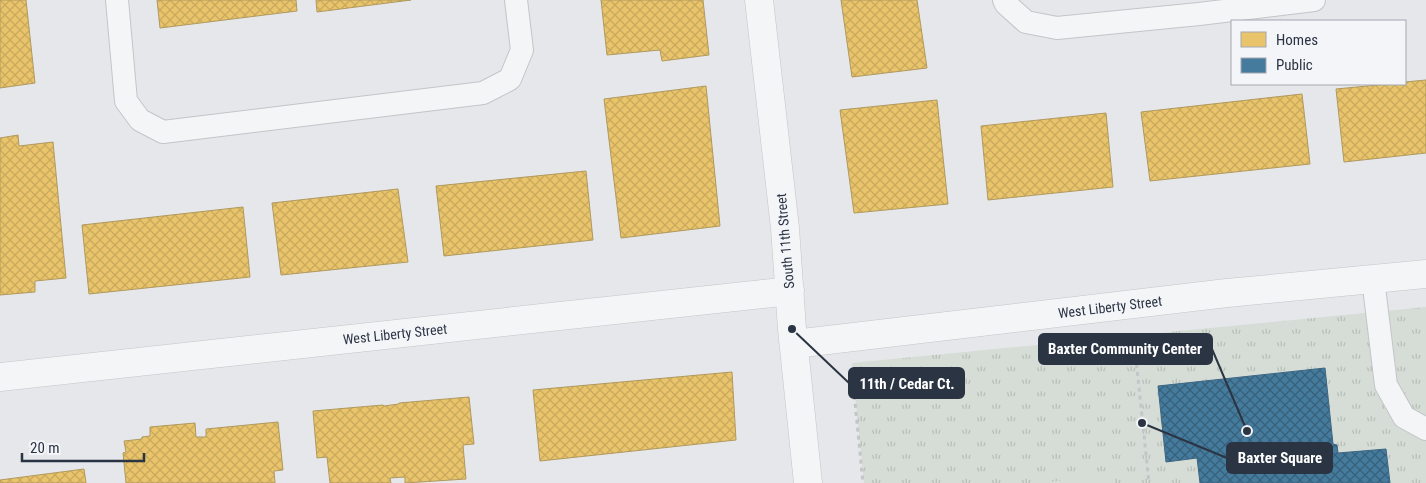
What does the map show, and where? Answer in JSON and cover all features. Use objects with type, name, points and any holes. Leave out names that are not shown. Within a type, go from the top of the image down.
[{"type":"street","name":"South 11th Street","points":[[758,0],[784,228],[808,483]]},
{"type":"street","name":"West Liberty Street","points":[[794,344],[1227,293],[1426,274]]},
{"type":"street","name":"West Liberty Street","points":[[0,377],[790,291]]},
{"type":"lane","points":[[117,0],[126,101],[140,120],[163,132],[483,93],[510,79],[522,50],[516,0]]},
{"type":"lane","points":[[1004,0],[1026,22],[1056,28],[1199,14],[1314,0]]},
{"type":"lane","points":[[1373,280],[1386,385],[1404,417],[1426,429]]},
{"type":"path","points":[[1134,336],[1149,483]]},
{"type":"path","points":[[851,366],[863,483]]},
{"type":"green space","points":[[1426,307],[1426,483],[864,483],[852,363]]},
{"type":"green space","points":[[1114,473],[1115,483],[1042,483]]},
{"type":"building: Homes","points":[[0,0],[26,0],[35,83],[0,88]]},
{"type":"building: Homes","points":[[157,0],[296,0],[297,11],[160,28]]},
{"type":"building: Homes","points":[[316,0],[411,0],[317,12]]},
{"type":"building: Homes","points":[[601,0],[703,0],[709,55],[662,61],[660,50],[607,55]]},
{"type":"building: Homes","points":[[841,0],[917,0],[927,68],[852,77]]},
{"type":"building: Homes","points":[[1426,80],[1426,153],[1344,162],[1336,89],[1378,85],[1406,85],[1406,82]]},
{"type":"building: Homes","points":[[706,86],[720,226],[621,238],[604,99]]},
{"type":"building: Homes","points":[[1302,94],[1310,164],[1150,181],[1141,112]]},
{"type":"building: Homes","points":[[937,100],[948,204],[854,213],[840,110]]},
{"type":"building: Homes","points":[[1106,113],[1113,187],[988,200],[981,126]]},
{"type":"building: Homes","points":[[18,135],[19,146],[53,142],[66,278],[35,281],[35,292],[0,295],[0,138]]},
{"type":"building: Homes","points":[[586,171],[593,240],[444,256],[436,186]]},
{"type":"building: Homes","points":[[398,189],[408,262],[281,275],[272,203]]},
{"type":"building: Homes","points":[[243,207],[250,277],[89,294],[82,225]]},
{"type":"building: Homes","points":[[732,372],[736,440],[540,461],[533,390]]},
{"type":"building: Homes","points":[[469,397],[474,444],[463,445],[466,479],[405,483],[405,477],[390,478],[391,483],[330,483],[327,457],[317,458],[313,411]]},
{"type":"building: Homes","points":[[278,422],[283,470],[274,471],[275,483],[126,483],[123,453],[126,452],[124,441],[150,436],[150,427],[195,423],[196,437],[206,437],[206,429]]},
{"type":"building: Homes","points":[[84,469],[86,483],[0,483],[0,480]]},
{"type":"building: Public","points":[[1325,368],[1333,444],[1337,445],[1338,453],[1386,449],[1390,483],[1200,483],[1197,458],[1166,462],[1158,386]]},
{"type":"place","name":"11th / Cedar Ct.","points":[[792,329]]},
{"type":"place","name":"Baxter Square","points":[[1142,423]]},
{"type":"place","name":"Baxter Community Center","points":[[1247,431]]}]
